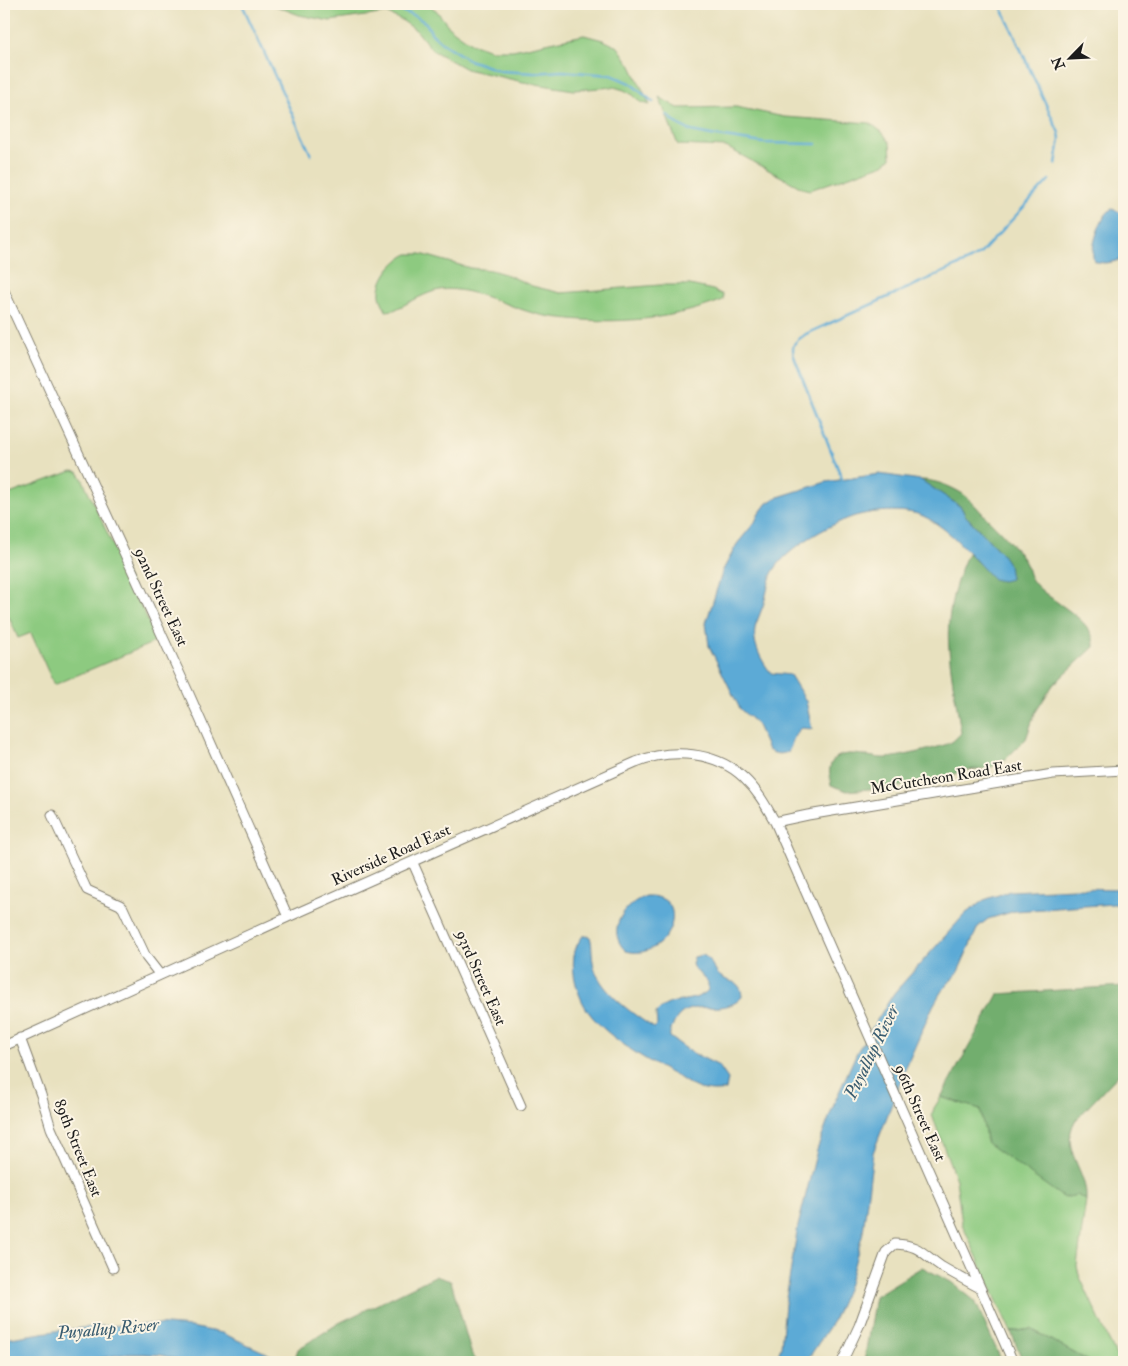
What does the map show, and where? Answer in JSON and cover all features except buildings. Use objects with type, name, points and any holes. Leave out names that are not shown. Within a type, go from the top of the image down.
[{"type":"street","name":"92nd Street East","points":[[4,291],[185,685],[288,917]]},
{"type":"street","name":"Riverside Road East","points":[[4,1046],[288,917],[651,756],[694,754],[721,763],[743,776],[752,786],[761,797],[774,822]]},
{"type":"street","name":"McCutcheon Road East","points":[[774,822],[1053,774],[1124,770]]},
{"type":"street","points":[[52,815],[85,886],[88,890],[123,908],[146,957],[160,975]]},
{"type":"street","name":"96th Street East","points":[[774,822],[1013,1362]]},
{"type":"street","name":"93rd Street East","points":[[413,863],[521,1106]]},
{"type":"street","name":"89th Street East","points":[[20,1038],[51,1128],[113,1268]]},
{"type":"street","points":[[842,1362],[859,1326],[886,1252],[894,1244],[908,1244],[919,1248],[940,1266],[980,1288]]},
{"type":"green space","points":[[271,4],[426,4],[436,10],[450,28],[471,43],[491,50],[513,50],[584,35],[603,40],[618,47],[631,66],[650,105],[640,102],[624,90],[614,87],[574,90],[523,82],[466,69],[432,50],[417,31],[403,21],[386,13],[330,21],[299,15]]},
{"type":"green space","points":[[659,97],[678,108],[736,107],[784,117],[870,123],[883,133],[890,143],[891,158],[884,164],[810,190],[802,188],[726,147],[678,145]]},
{"type":"green space","points":[[408,254],[421,254],[470,268],[491,270],[508,275],[532,286],[561,293],[660,285],[690,285],[713,290],[723,295],[723,300],[680,313],[636,320],[613,321],[546,316],[461,290],[447,289],[435,291],[394,310],[386,311],[380,296],[384,277],[392,265]]},
{"type":"green space","points":[[72,471],[78,472],[82,478],[157,641],[54,685],[31,633],[18,638],[9,617],[4,619],[4,496]]},
{"type":"green space","points":[[921,480],[937,482],[948,486],[969,499],[1016,550],[1025,562],[1031,578],[1039,588],[1087,627],[1093,637],[1094,647],[1053,685],[1035,713],[1026,739],[1007,758],[990,768],[966,770],[939,780],[903,786],[847,791],[831,785],[830,767],[837,757],[850,754],[880,758],[900,756],[950,743],[961,733],[948,637],[952,600],[968,553],[977,562],[1001,553],[965,515],[961,507]]},
{"type":"green space","points":[[1124,986],[1124,1069],[1075,1121],[1070,1141],[1083,1179],[1086,1200],[1077,1195],[1064,1198],[987,1143],[980,1109],[941,1097],[998,994]]},
{"type":"green space","points":[[941,1097],[980,1109],[1077,1195],[1086,1200],[1077,1266],[1079,1275],[1119,1362],[1090,1362],[1031,1329],[1011,1332],[962,1224],[956,1180],[932,1115]]},
{"type":"green space","points":[[922,1267],[951,1282],[975,1301],[1002,1362],[864,1362],[875,1296]]},
{"type":"green space","points":[[435,1276],[451,1281],[471,1352],[477,1362],[297,1362],[295,1358],[298,1349],[339,1323]]},
{"type":"green space","points":[[1031,1329],[1090,1362],[1023,1362],[1011,1332]]},
{"type":"water","points":[[1112,209],[1124,214],[1124,258],[1102,263],[1094,261],[1093,249],[1097,233],[1104,218]]},
{"type":"water","points":[[879,474],[921,480],[961,507],[965,515],[1001,553],[1009,565],[1011,579],[1002,581],[993,579],[961,544],[943,528],[923,516],[907,512],[877,512],[852,517],[831,526],[799,545],[781,561],[772,574],[756,624],[755,637],[760,656],[771,673],[790,675],[806,701],[812,729],[801,728],[798,730],[788,752],[780,754],[773,752],[768,750],[756,723],[740,709],[709,646],[706,623],[723,570],[737,544],[755,522],[767,503],[775,498],[826,482]]},
{"type":"water","name":"Puyallup River","points":[[1074,888],[1124,889],[1124,905],[1113,904],[1015,911],[988,919],[978,927],[958,972],[941,992],[933,1006],[906,1067],[873,1153],[863,1232],[848,1287],[833,1321],[806,1362],[776,1362],[781,1347],[785,1304],[798,1226],[817,1150],[836,1099],[857,1052],[894,993],[965,914],[984,900],[1010,891]]},
{"type":"water","points":[[646,896],[661,898],[670,905],[673,916],[671,927],[664,938],[654,947],[641,952],[626,951],[620,944],[617,936],[617,927],[624,912],[630,905]]},
{"type":"water","points":[[583,936],[590,936],[594,967],[603,985],[619,1002],[654,1028],[657,1025],[656,1013],[662,1007],[703,995],[708,990],[708,983],[693,967],[694,957],[705,956],[721,977],[739,986],[742,997],[734,1003],[725,1006],[688,1010],[680,1014],[670,1033],[670,1037],[691,1052],[719,1066],[728,1079],[726,1090],[710,1091],[692,1086],[619,1042],[598,1023],[590,1014],[580,996],[574,975],[574,954]]},
{"type":"water","name":"Puyallup River","points":[[154,1324],[191,1327],[222,1333],[286,1362],[188,1362],[161,1355],[125,1354],[78,1362],[4,1362],[4,1339],[100,1326]]},
{"type":"waterway","points":[[242,4],[311,155]]},
{"type":"waterway","points":[[308,4],[328,7],[348,4]]},
{"type":"waterway","points":[[383,4],[415,16],[426,23],[432,34],[442,43],[469,60],[501,71],[535,73],[562,71],[611,75],[630,83],[653,102]]},
{"type":"waterway","points":[[1000,4],[1059,133],[1060,139],[1056,164]]},
{"type":"waterway","points":[[667,115],[679,125],[691,131],[711,135],[763,143],[817,144]]},
{"type":"waterway","points":[[842,479],[795,359],[794,344],[806,334],[970,260],[981,253],[1049,180]]}]
